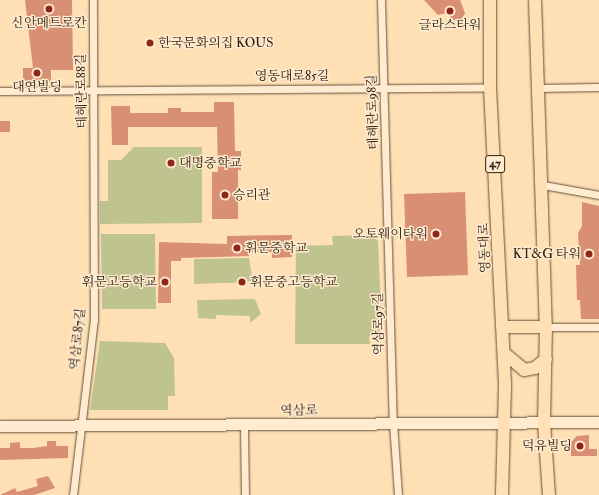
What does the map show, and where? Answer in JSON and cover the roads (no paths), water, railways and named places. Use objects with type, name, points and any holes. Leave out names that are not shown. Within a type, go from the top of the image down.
[{"type":"main road","name":"영동대로","points":[[490,0],[490,88],[504,353],[502,495]]},
{"type":"main road","points":[[535,0],[543,185],[546,327],[544,422],[549,495]]},
{"type":"main road","points":[[503,327],[546,327]]},
{"type":"main road","points":[[504,353],[524,370],[535,368],[546,358]]},
{"type":"main road","name":"역삼로","points":[[0,426],[244,426],[393,423],[599,422]]},
{"type":"street","name":"테헤란로88길","points":[[93,0],[93,182]]},
{"type":"street","name":"테헤란로98길","points":[[381,0],[389,224]]},
{"type":"street","points":[[539,88],[599,87]]},
{"type":"street","name":"영동대로85길","points":[[0,91],[490,88]]},
{"type":"street","name":"역삼로87길","points":[[72,495],[79,426],[93,331],[93,182]]},
{"type":"street","points":[[543,185],[599,196]]},
{"type":"street","name":"역삼로97길","points":[[389,224],[393,423],[398,495]]},
{"type":"street","points":[[546,327],[599,327]]},
{"type":"street","points":[[244,426],[245,495]]},
{"type":"place","name":"신안메트로칸","points":[[49,9]]},
{"type":"place","name":"글라스타워","points":[[450,11]]},
{"type":"place","name":"한국문화의집 KOUS","points":[[150,43]]},
{"type":"place","name":"대연빌딩","points":[[37,73]]},
{"type":"place","name":"대명중학교","points":[[171,163]]},
{"type":"place","name":"승리관","points":[[225,195]]},
{"type":"place","name":"오토웨이타워","points":[[436,234]]},
{"type":"place","name":"휘문중학교","points":[[237,248]]},
{"type":"place","name":"KT&G 타워","points":[[589,254]]},
{"type":"place","name":"휘문고등학교","points":[[165,282]]},
{"type":"place","name":"휘문중고등학교","points":[[242,282]]},
{"type":"place","name":"덕유빌딩","points":[[580,446]]}]
